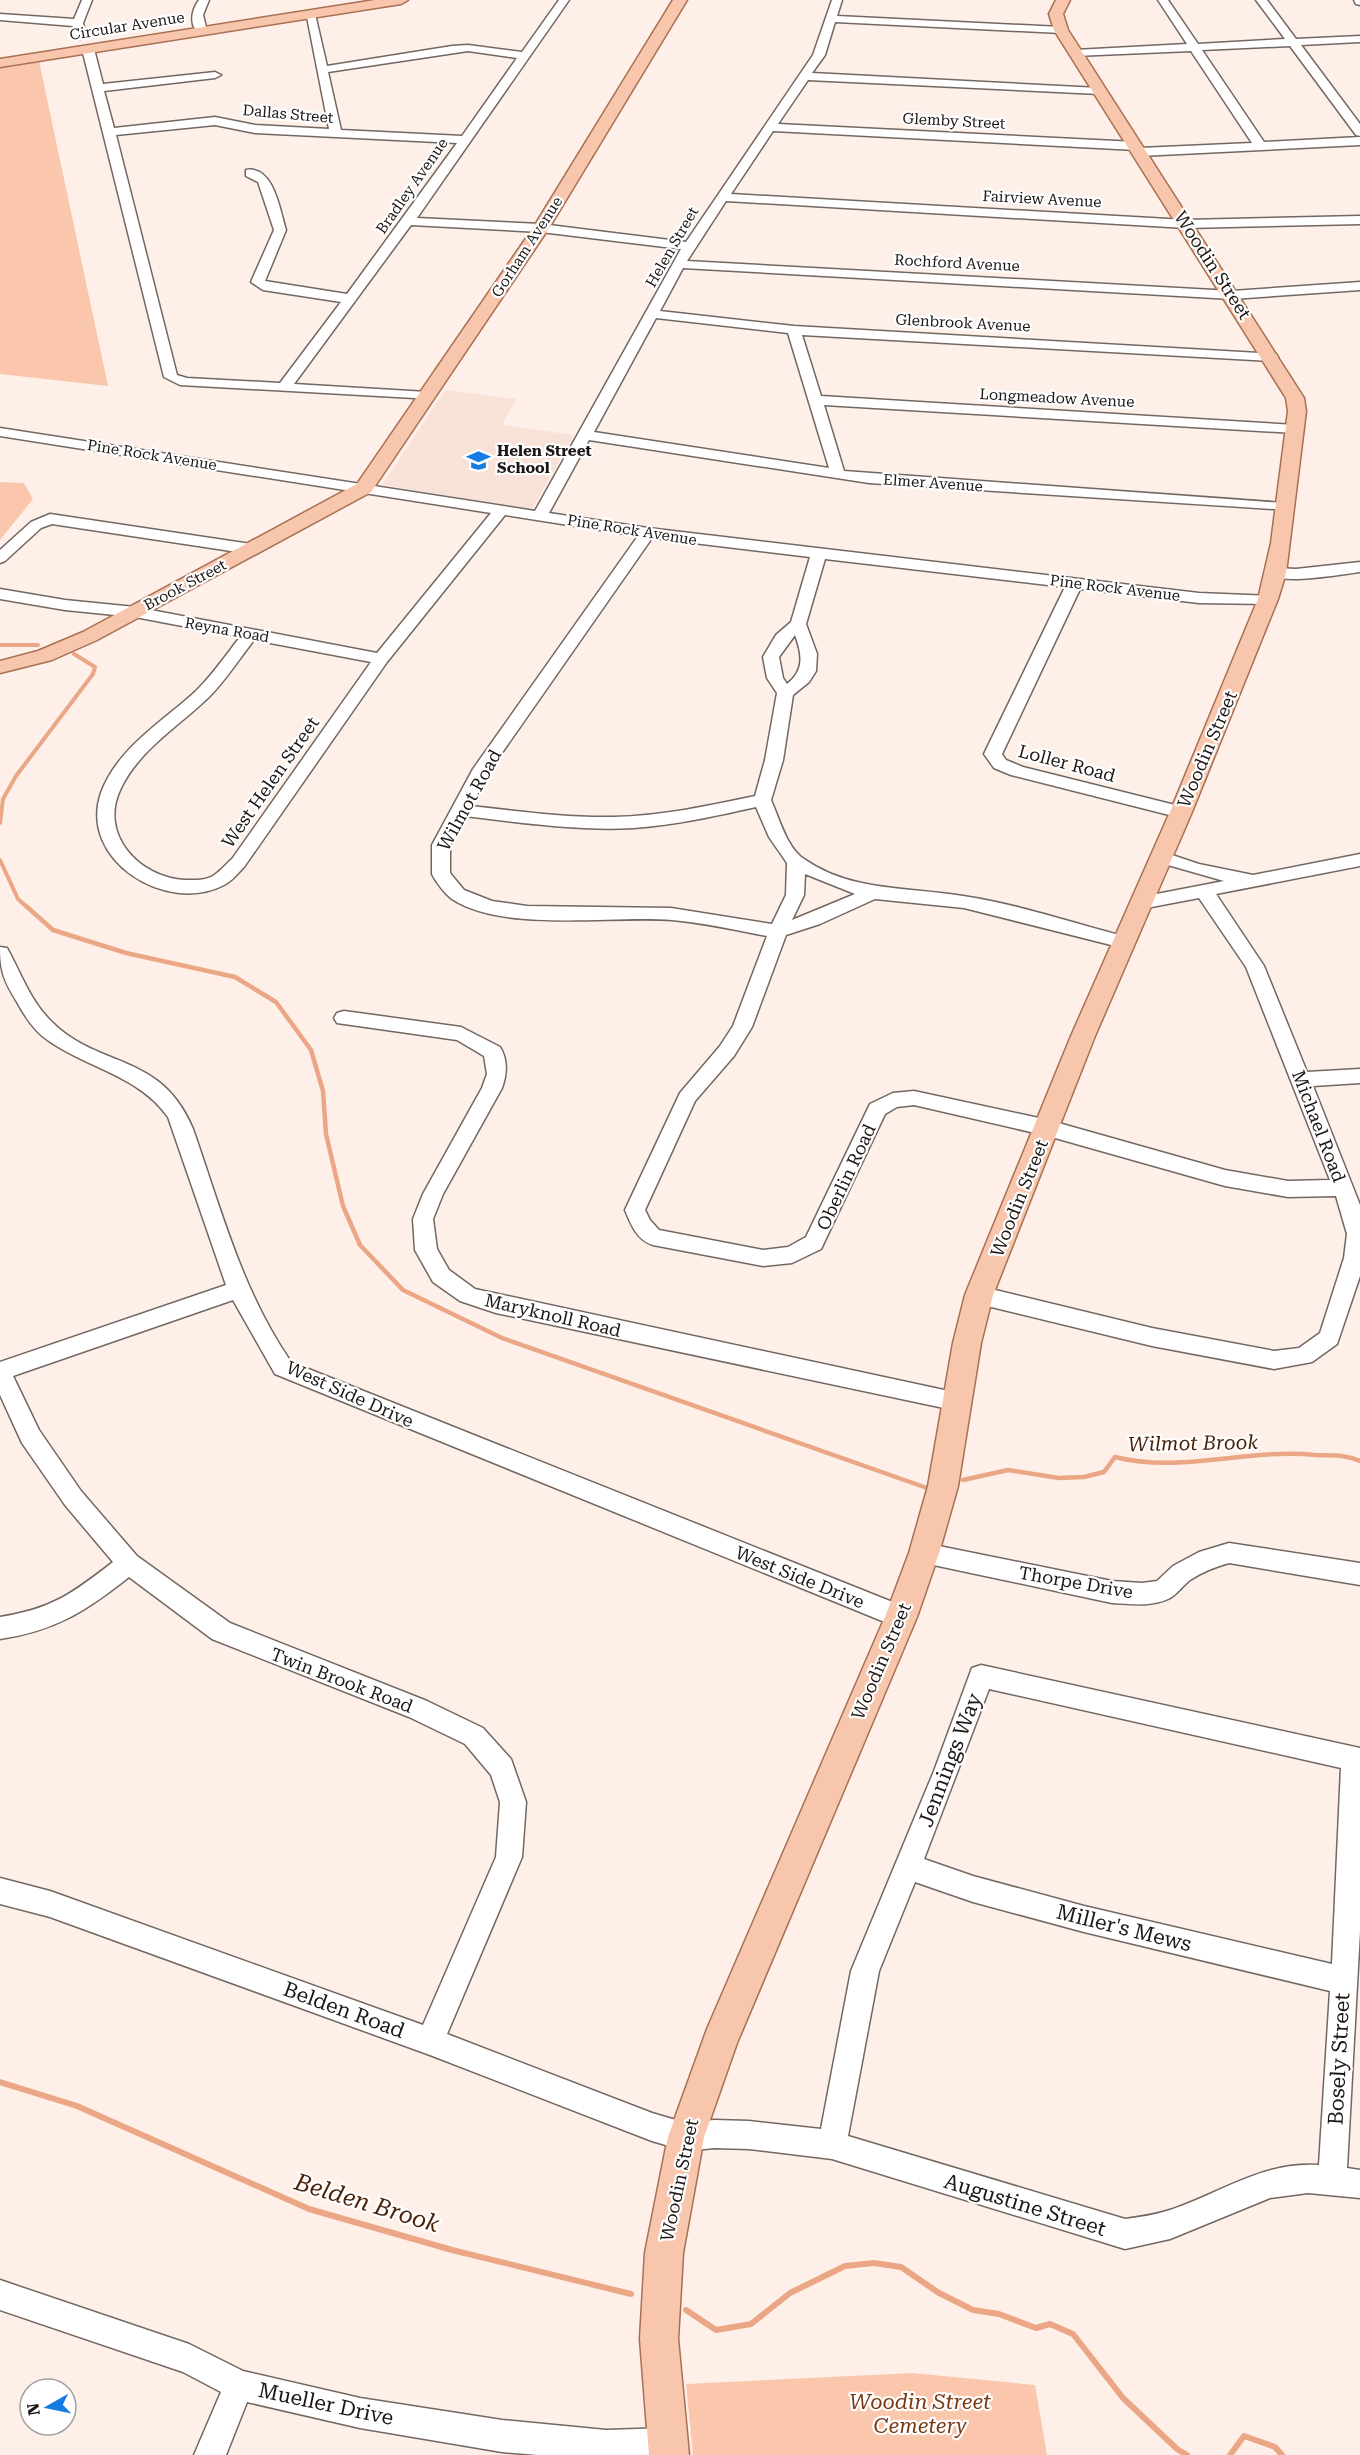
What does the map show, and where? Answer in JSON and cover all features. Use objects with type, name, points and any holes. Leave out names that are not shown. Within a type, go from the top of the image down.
[{"type":"main road","name":"Circular Avenue","points":[[0,63],[202,31],[317,9],[401,0]]},
{"type":"main road","name":"Gorham Avenue","points":[[364,488],[541,228],[680,0]]},
{"type":"main road","points":[[1061,30],[1056,14],[1063,0]]},
{"type":"main road","name":"Woodin Street","points":[[668,2450],[659,2339],[663,2253],[686,2137],[720,2042],[901,1617],[924,1553],[943,1486],[967,1343],[979,1295],[1123,942],[1181,812],[1268,599],[1276,573],[1295,429],[1295,398],[1061,30]]},
{"type":"main road","name":"Brook Street","points":[[0,667],[45,656],[90,636],[364,488]]},
{"type":"street","points":[[87,0],[78,23],[99,88],[170,374],[175,380],[427,396]]},
{"type":"street","points":[[202,31],[196,19],[197,9],[204,0]]},
{"type":"street","name":"Bradley Avenue","points":[[284,388],[408,221],[564,0]]},
{"type":"street","name":"Helen Street","points":[[540,516],[689,246],[819,55],[837,0]]},
{"type":"street","points":[[1163,0],[1261,147]]},
{"type":"street","points":[[1261,0],[1360,132]]},
{"type":"street","points":[[317,9],[322,70],[336,133]]},
{"type":"street","points":[[0,17],[78,23]]},
{"type":"street","points":[[831,19],[1061,30]]},
{"type":"street","points":[[1075,53],[1360,39]]},
{"type":"street","points":[[322,70],[452,49],[468,48],[525,56]]},
{"type":"street","points":[[99,88],[215,75]]},
{"type":"street","points":[[806,76],[1099,90]]},
{"type":"street","name":"Dallas Street","points":[[110,132],[215,120],[255,129],[465,140]]},
{"type":"street","name":"Glemby Street","points":[[771,127],[1138,149],[1261,147],[1360,141]]},
{"type":"street","points":[[250,173],[263,180],[280,230],[258,282],[263,286],[351,299]]},
{"type":"street","name":"Fairview Avenue","points":[[722,197],[1186,224],[1360,220]]},
{"type":"street","points":[[408,221],[541,228],[689,246]]},
{"type":"street","name":"Rochford Avenue","points":[[680,264],[1232,296],[1355,287]]},
{"type":"street","points":[[1355,287],[1360,302]]},
{"type":"street","name":"Glenbrook Avenue","points":[[653,314],[794,330],[1271,357]]},
{"type":"street","points":[[794,330],[838,475]]},
{"type":"street","name":"Longmeadow Avenue","points":[[817,400],[1295,429]]},
{"type":"street","name":"Pine Rock Avenue","points":[[0,432],[648,533],[1199,598],[1268,599]]},
{"type":"street","name":"Elmer Avenue","points":[[585,435],[838,475],[1284,507]]},
{"type":"street","name":"West Helen Street","points":[[251,633],[202,693],[152,735],[125,766],[109,792],[105,823],[115,854],[139,872],[166,883],[195,885],[218,881],[238,863],[381,659],[502,509]]},
{"type":"street","points":[[0,558],[36,525],[50,519],[251,549]]},
{"type":"street","name":"Wilmot Road","points":[[648,533],[482,769],[441,845],[438,855],[438,873],[450,890],[476,903],[555,915],[671,914],[778,931]]},
{"type":"street","points":[[819,554],[798,624],[782,638],[771,657],[775,678],[785,693],[774,760],[762,800],[778,837],[796,863],[838,882],[873,893],[964,902],[1123,942]]},
{"type":"street","points":[[1276,573],[1296,574],[1360,567]]},
{"type":"street","name":"Loller Road","points":[[1074,584],[993,754],[1000,764],[1017,771],[1181,812]]},
{"type":"street","name":"Reyna Road","points":[[0,594],[65,605],[135,612],[381,659]]},
{"type":"street","points":[[785,693],[801,684],[810,664],[809,647],[798,624]]},
{"type":"street","points":[[459,810],[545,819],[634,822],[687,816],[762,800]]},
{"type":"street","points":[[1160,857],[1197,869],[1254,880]]},
{"type":"street","points":[[1142,903],[1360,860]]},
{"type":"street","name":"Oberlin Road","points":[[796,863],[795,895],[778,931],[742,1027],[727,1051],[705,1074],[687,1098],[635,1210],[641,1225],[653,1237],[763,1258],[792,1255],[814,1243],[877,1110],[893,1100],[914,1098],[1048,1128],[1245,1183],[1288,1189],[1343,1188]]},
{"type":"street","name":"Michael Road","points":[[979,1295],[1152,1337],[1274,1360],[1304,1356],[1329,1338],[1355,1258],[1358,1234],[1354,1216],[1255,966],[1205,892]]},
{"type":"street","points":[[778,931],[873,893]]},
{"type":"street","name":"West Side Drive","points":[[0,953],[7,978],[54,1035],[122,1068],[155,1088],[176,1113],[237,1290],[265,1343],[283,1368],[901,1617]]},
{"type":"street","name":"Maryknoll Road","points":[[344,1018],[461,1034],[493,1052],[497,1074],[492,1088],[433,1194],[423,1219],[426,1250],[441,1276],[468,1295],[507,1307],[958,1402]]},
{"type":"street","points":[[1302,1080],[1360,1076]]},
{"type":"street","points":[[0,1371],[237,1290]]},
{"type":"street","name":"Twin Brook Road","points":[[0,1371],[30,1436],[73,1498],[129,1563],[221,1630],[274,1654],[418,1709],[474,1736],[502,1768],[513,1802],[509,1857],[430,2041]]},
{"type":"street","name":"Thorpe Drive","points":[[924,1553],[1112,1592],[1142,1594],[1163,1590],[1182,1573],[1207,1558],[1229,1553],[1360,1574]]},
{"type":"street","points":[[0,1628],[33,1624],[65,1612],[129,1563]]},
{"type":"street","name":"Jennings Way","points":[[832,2145],[865,1971],[947,1771],[981,1676],[1357,1760]]},
{"type":"street","name":"Bosely Street","points":[[1332,2180],[1340,2082],[1342,1980],[1357,1760]]},
{"type":"street","name":"Miller's Mews","points":[[908,1866],[956,1885],[1151,1936],[1342,1980]]},
{"type":"street","name":"Belden Road","points":[[0,1891],[50,1904],[430,2041],[652,2127],[686,2137]]},
{"type":"street","name":"Augustine Street","points":[[686,2137],[714,2134],[749,2135],[832,2145],[1125,2234],[1168,2227],[1253,2189],[1292,2179],[1332,2180],[1360,2184]]},
{"type":"street","name":"Mueller Drive","points":[[0,2295],[189,2359],[239,2385],[360,2413],[502,2436],[668,2450]]},
{"type":"street","points":[[210,2455],[239,2385]]},
{"type":"shaded area","name":"Helen Street School","points":[[445,390],[516,399],[502,425],[574,435],[532,509],[382,485]]},
{"type":"green space","points":[[39,61],[108,386],[0,374],[0,67]]},
{"type":"green space","points":[[0,482],[24,483],[33,499],[0,540]]},
{"type":"green space","name":"Woodin Street Cemetery","points":[[912,2373],[1035,2385],[1047,2455],[693,2455],[686,2384]]},
{"type":"waterway","name":"Wilmot Brook","points":[[0,645],[38,645]]},
{"type":"waterway","points":[[0,823],[3,799],[16,776],[93,674],[95,667],[74,654]]},
{"type":"waterway","points":[[0,860],[18,899],[28,908]]},
{"type":"waterway","points":[[26,906],[53,930],[126,953],[235,977],[276,1002],[311,1050],[323,1091],[326,1134],[343,1206],[360,1245],[403,1290],[502,1338],[927,1488]]},
{"type":"waterway","name":"Wilmot Brook","points":[[963,1480],[1008,1470],[1059,1478],[1084,1477],[1104,1472],[1115,1457],[1140,1462],[1165,1463],[1290,1454],[1343,1456],[1360,1461]]},
{"type":"waterway","name":"Belden Brook","points":[[0,2082],[77,2106],[309,2209],[452,2250],[631,2294]]},
{"type":"waterway","name":"Belden Brook","points":[[686,2310],[716,2330],[751,2324],[790,2293],[845,2266],[874,2263],[901,2267],[939,2293],[973,2310],[999,2314],[1036,2328],[1050,2324],[1073,2334],[1123,2398],[1177,2449],[1187,2455]]},
{"type":"waterway","name":"Belden Brook","points":[[1230,2455],[1244,2436],[1275,2447],[1282,2455]]},
{"type":"place","name":"Helen Street School","points":[[479,460]]}]
